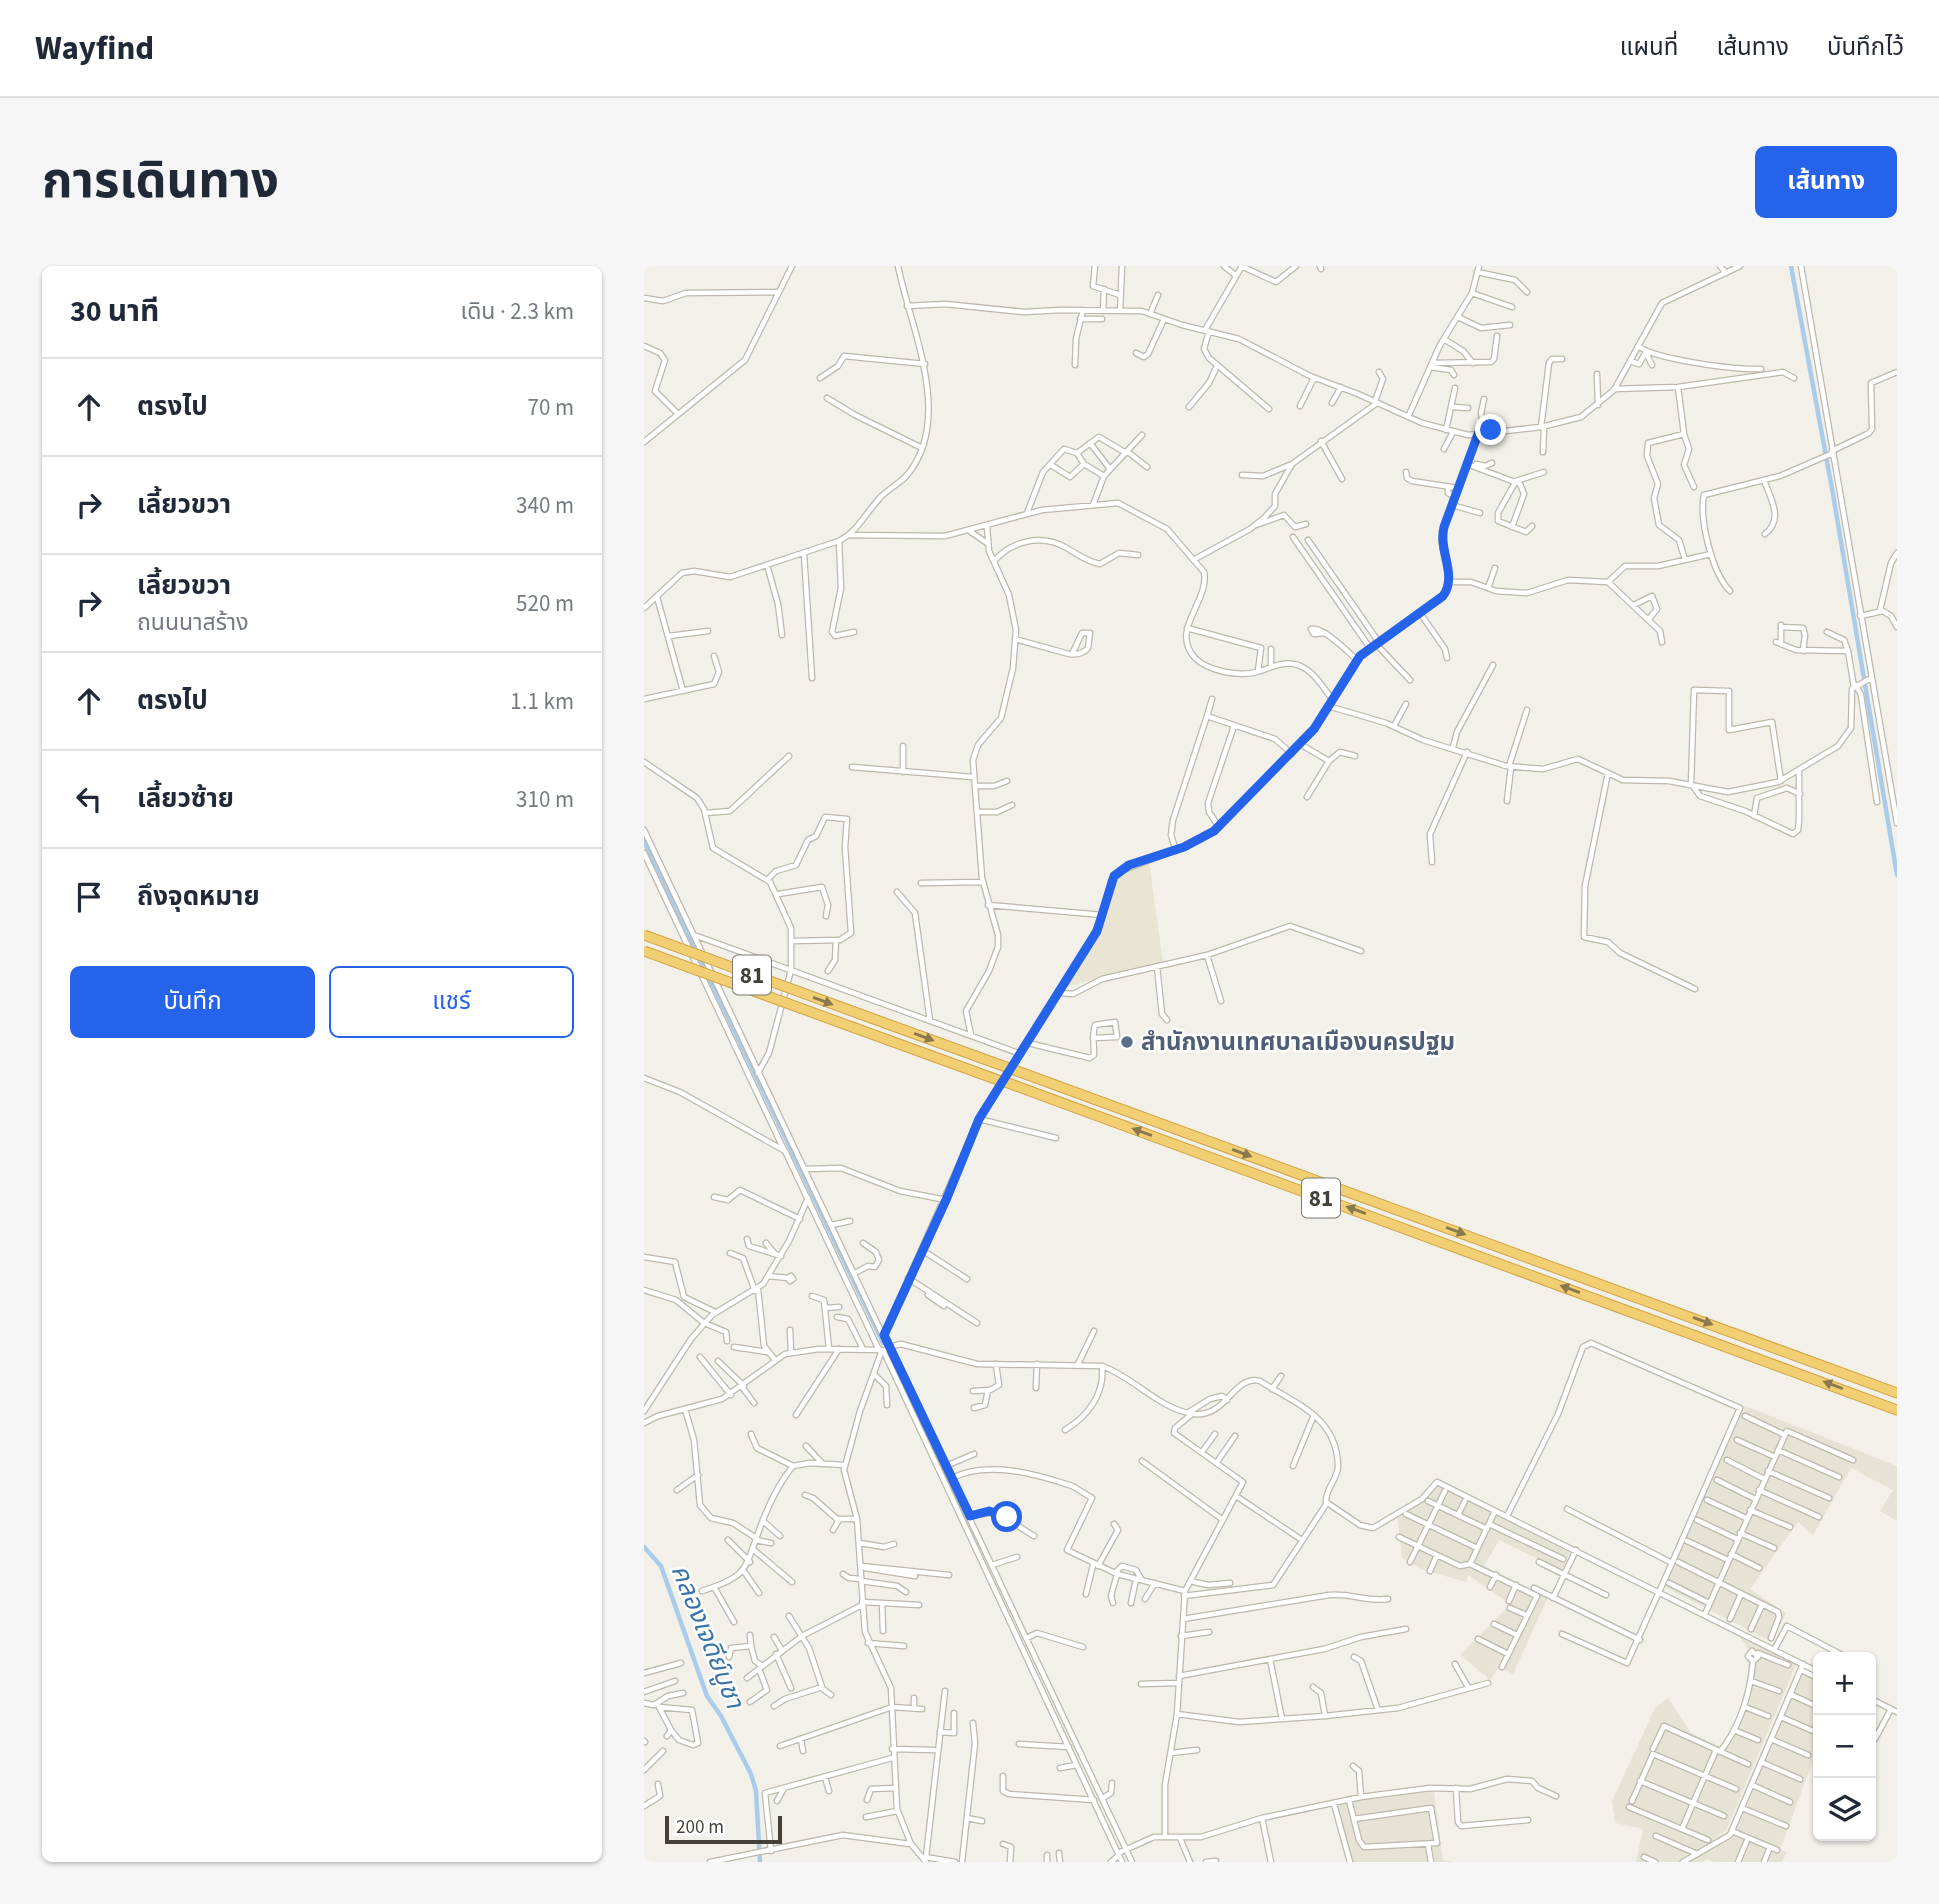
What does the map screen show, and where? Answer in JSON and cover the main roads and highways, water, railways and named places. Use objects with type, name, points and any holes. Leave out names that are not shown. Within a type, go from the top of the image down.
[{"type":"highway","name":"81","points":[[644,935],[1639,1297],[1897,1394]]},
{"type":"highway","name":"81","points":[[644,951],[1897,1410]]},
{"type":"waterway","points":[[1791,266],[1833,494],[1897,875]]},
{"type":"waterway","points":[[644,841],[883,1343]]},
{"type":"waterway","points":[[888,1352],[930,1446]]},
{"type":"waterway","name":"คลองเจดีย์บูชา","points":[[644,1547],[661,1566],[707,1696],[721,1716],[751,1774],[756,1791],[760,1862]]},
{"type":"place","name":"สำนักงานเทศบาลเมืองนครปฐม","points":[[1127,1042]]}]
